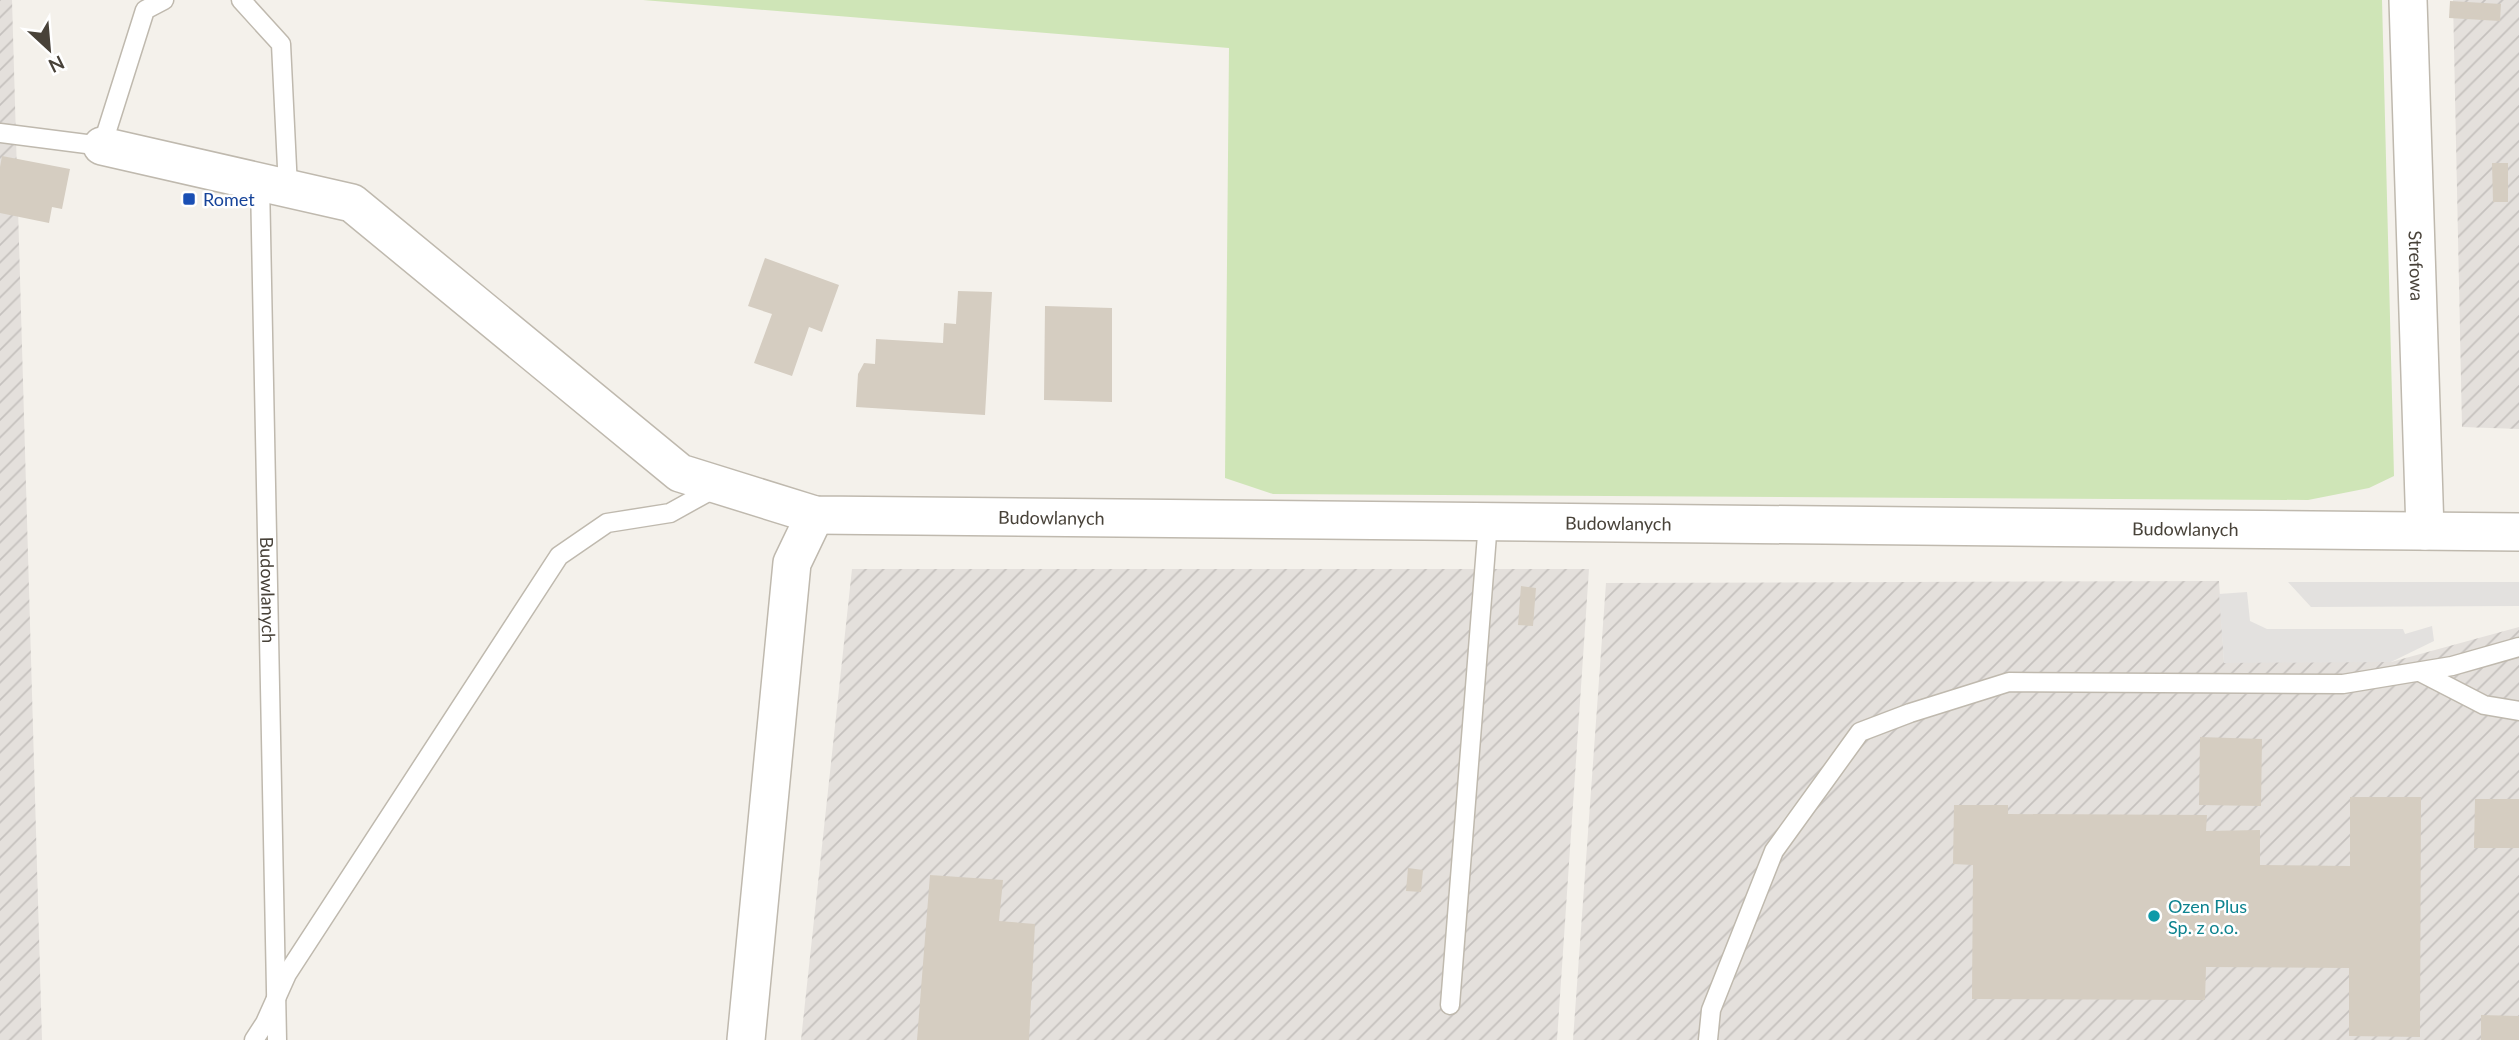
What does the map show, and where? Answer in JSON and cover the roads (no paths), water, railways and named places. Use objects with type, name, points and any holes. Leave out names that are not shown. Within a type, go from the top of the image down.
[{"type":"street","name":"Strefowa","points":[[2408,0],[2425,531]]},
{"type":"street","name":"Budowlanych","points":[[102,146],[352,203],[680,472],[816,515],[2519,532]]},
{"type":"street","points":[[746,1040],[792,563],[816,515]]},
{"type":"lane","points":[[0,133],[102,146],[145,10],[164,0]]},
{"type":"lane","points":[[241,0],[281,44],[274,185]]},
{"type":"lane","name":"Budowlanych","points":[[274,185],[276,1040]]},
{"type":"lane","name":"Budowlanych","points":[[254,1040],[265,1023],[287,974],[559,556],[607,523],[670,513],[720,486]]},
{"type":"lane","points":[[1450,1005],[1488,522]]},
{"type":"lane","points":[[1707,1040],[1710,1010],[1774,851],[1860,732],[1910,713],[2009,682],[2343,684],[2452,666],[2519,647]]},
{"type":"lane","points":[[2420,671],[2484,705],[2519,711]]},
{"type":"place","name":"Romet","points":[[189,199]]},
{"type":"place","name":"Ozen Plus Sp. z o.o.","points":[[2154,916]]}]
